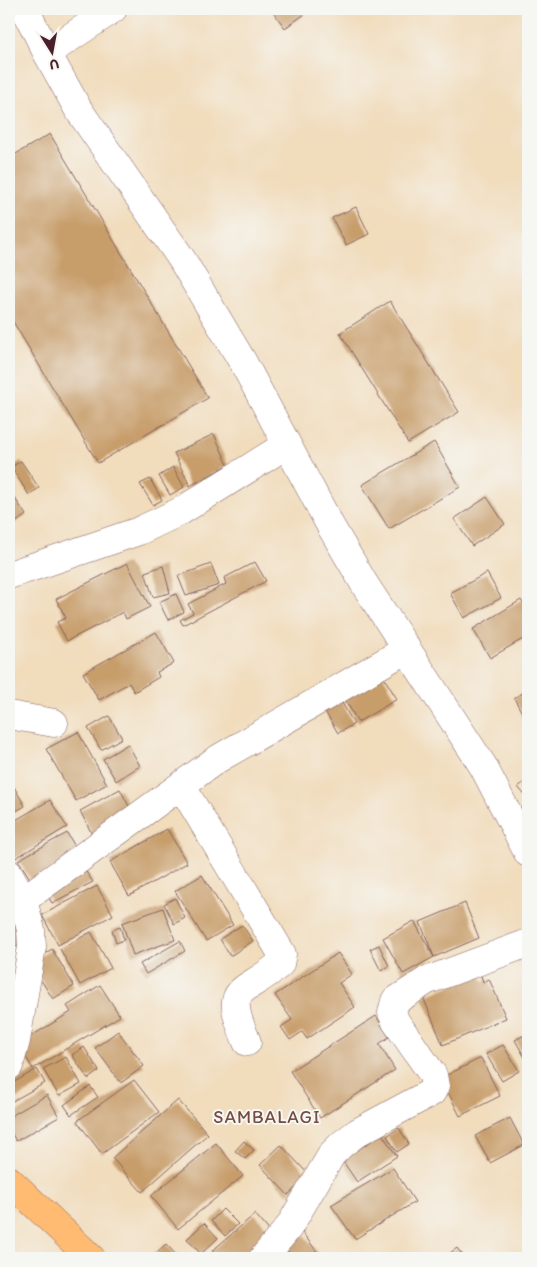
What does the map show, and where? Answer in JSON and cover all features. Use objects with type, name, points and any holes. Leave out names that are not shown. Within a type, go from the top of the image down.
[{"type":"highway","points":[[9,1180],[91,1258]]},
{"type":"street","points":[[25,9],[78,109],[186,266],[244,364],[286,445],[360,577],[483,766],[528,853]]},
{"type":"street","points":[[47,53],[113,9]]},
{"type":"street","points":[[9,575],[138,531],[181,511],[286,445]]},
{"type":"street","points":[[23,900],[182,787],[216,760],[257,734],[407,648]]},
{"type":"street","points":[[9,715],[54,723]]},
{"type":"street","points":[[182,787],[282,954],[280,964],[240,990],[235,1001],[236,1018],[247,1042]]},
{"type":"street","points":[[9,874],[23,900],[31,930],[32,947],[19,957],[16,1041],[9,1066]]},
{"type":"street","points":[[263,1258],[289,1226],[332,1154],[342,1144],[432,1092],[435,1086],[434,1075],[396,1022],[392,1007],[395,1001],[426,981],[528,943]]},
{"type":"building","points":[[271,9],[301,9],[305,14],[285,28]]},
{"type":"building","points":[[50,134],[208,398],[98,463],[9,315],[9,158]]},
{"type":"building","points":[[356,207],[369,234],[346,245],[332,218]]},
{"type":"building","points":[[390,301],[459,412],[408,443],[340,333]]},
{"type":"building","points":[[214,434],[228,465],[190,486],[174,453]]},
{"type":"building","points":[[434,442],[460,487],[389,529],[362,485]]},
{"type":"building","points":[[21,461],[39,488],[29,495],[11,467]]},
{"type":"building","points":[[173,467],[184,487],[170,495],[159,476]]},
{"type":"building","points":[[150,479],[162,500],[153,505],[140,484]]},
{"type":"building","points":[[10,491],[26,515],[15,523],[9,514]]},
{"type":"building","points":[[487,497],[505,524],[472,546],[454,519]]},
{"type":"building","points":[[255,562],[266,581],[183,625],[180,620],[193,613],[188,604],[226,584],[224,578]]},
{"type":"building","points":[[127,563],[150,607],[126,619],[123,612],[67,641],[57,622],[66,618],[56,599]]},
{"type":"building","points":[[211,564],[219,585],[186,596],[178,576]]},
{"type":"building","points":[[163,566],[170,593],[153,597],[145,572]]},
{"type":"building","points":[[487,573],[501,598],[464,618],[450,593]]},
{"type":"building","points":[[176,594],[184,612],[168,620],[159,602]]},
{"type":"building","points":[[521,600],[528,611],[528,636],[490,658],[473,629]]},
{"type":"building","points":[[156,632],[174,663],[157,672],[159,677],[134,692],[129,683],[99,700],[83,673]]},
{"type":"building","points":[[378,668],[397,699],[358,722],[340,691]]},
{"type":"building","points":[[528,690],[528,724],[514,698]]},
{"type":"building","points":[[338,696],[354,724],[338,733],[321,705]]},
{"type":"building","points":[[109,716],[122,738],[101,750],[88,728]]},
{"type":"building","points":[[78,732],[107,784],[76,801],[46,749]]},
{"type":"building","points":[[128,744],[140,766],[116,781],[103,759]]},
{"type":"building","points":[[9,778],[25,806],[9,815]]},
{"type":"building","points":[[528,779],[528,799],[518,787]]},
{"type":"building","points":[[120,789],[134,816],[94,838],[80,811]]},
{"type":"building","points":[[50,800],[67,827],[9,862],[9,824]]},
{"type":"building","points":[[167,829],[187,863],[129,896],[110,862]]},
{"type":"building","points":[[67,833],[79,853],[31,880],[18,860]]},
{"type":"building","points":[[85,870],[93,882],[52,903],[44,889]]},
{"type":"building","points":[[202,875],[233,925],[206,941],[175,891]]},
{"type":"building","points":[[97,886],[113,915],[58,945],[42,915]]},
{"type":"building","points":[[175,898],[185,918],[174,924],[164,904]]},
{"type":"building","points":[[465,903],[479,938],[434,957],[420,922]]},
{"type":"building","points":[[163,908],[175,940],[133,955],[122,923]]},
{"type":"building","points":[[18,918],[30,938],[14,947],[9,938],[9,923]]},
{"type":"building","points":[[414,921],[434,957],[403,974],[383,938]]},
{"type":"building","points":[[242,925],[253,941],[230,956],[220,939]]},
{"type":"building","points":[[120,927],[124,940],[116,943],[112,930]]},
{"type":"building","points":[[91,932],[111,968],[80,985],[60,949]]},
{"type":"building","points":[[180,941],[185,951],[146,974],[140,964]]},
{"type":"building","points":[[379,945],[389,966],[381,971],[370,949]]},
{"type":"building","points":[[52,949],[74,986],[53,999],[30,963]]},
{"type":"building","points":[[338,953],[352,974],[339,983],[355,1007],[307,1039],[302,1032],[290,1040],[281,1027],[292,1020],[275,995]]},
{"type":"building","points":[[480,973],[483,982],[489,979],[506,1018],[443,1045],[423,997]]},
{"type":"building","points":[[100,985],[120,1016],[33,1069],[18,1044],[71,1012],[67,1006]]},
{"type":"building","points":[[376,1016],[389,1037],[379,1044],[395,1070],[320,1118],[290,1071]]},
{"type":"building","points":[[118,1031],[144,1066],[121,1083],[95,1048]]},
{"type":"building","points":[[528,1033],[528,1063],[515,1040]]},
{"type":"building","points":[[503,1045],[519,1071],[502,1081],[486,1054]]},
{"type":"building","points":[[84,1047],[99,1071],[88,1079],[72,1055]]},
{"type":"building","points":[[66,1057],[81,1084],[59,1096],[43,1069]]},
{"type":"building","points":[[481,1058],[500,1096],[460,1116],[441,1078]]},
{"type":"building","points":[[37,1069],[45,1083],[9,1103],[9,1085]]},
{"type":"building","points":[[134,1080],[159,1112],[102,1154],[77,1121]]},
{"type":"building","points":[[90,1086],[98,1097],[71,1115],[64,1105]]},
{"type":"building","points":[[47,1095],[59,1117],[16,1141],[9,1129],[9,1117]]},
{"type":"building","points":[[178,1100],[208,1134],[142,1192],[112,1158]]},
{"type":"building","points":[[510,1118],[524,1145],[490,1163],[475,1136]]},
{"type":"building","points":[[399,1128],[409,1144],[397,1152],[387,1136]]},
{"type":"building","points":[[382,1134],[397,1156],[357,1182],[342,1160]]},
{"type":"building","points":[[244,1141],[254,1150],[245,1159],[235,1151]]},
{"type":"building","points":[[216,1143],[243,1176],[178,1229],[151,1196]]},
{"type":"building","points":[[281,1145],[309,1175],[288,1195],[260,1165]]},
{"type":"building","points":[[393,1168],[415,1202],[355,1239],[331,1205]]},
{"type":"building","points":[[223,1209],[238,1224],[225,1236],[211,1221]]},
{"type":"building","points":[[255,1214],[272,1234],[244,1258],[219,1258],[212,1251]]},
{"type":"building","points":[[204,1223],[218,1238],[201,1254],[187,1239]]},
{"type":"building","points":[[301,1231],[322,1258],[293,1258],[283,1245]]},
{"type":"building","points":[[166,1244],[179,1258],[150,1258]]},
{"type":"building","points":[[457,1248],[465,1258],[443,1258]]},
{"type":"district","name":"SAMBALAGI","points":[[267,1117]]}]
